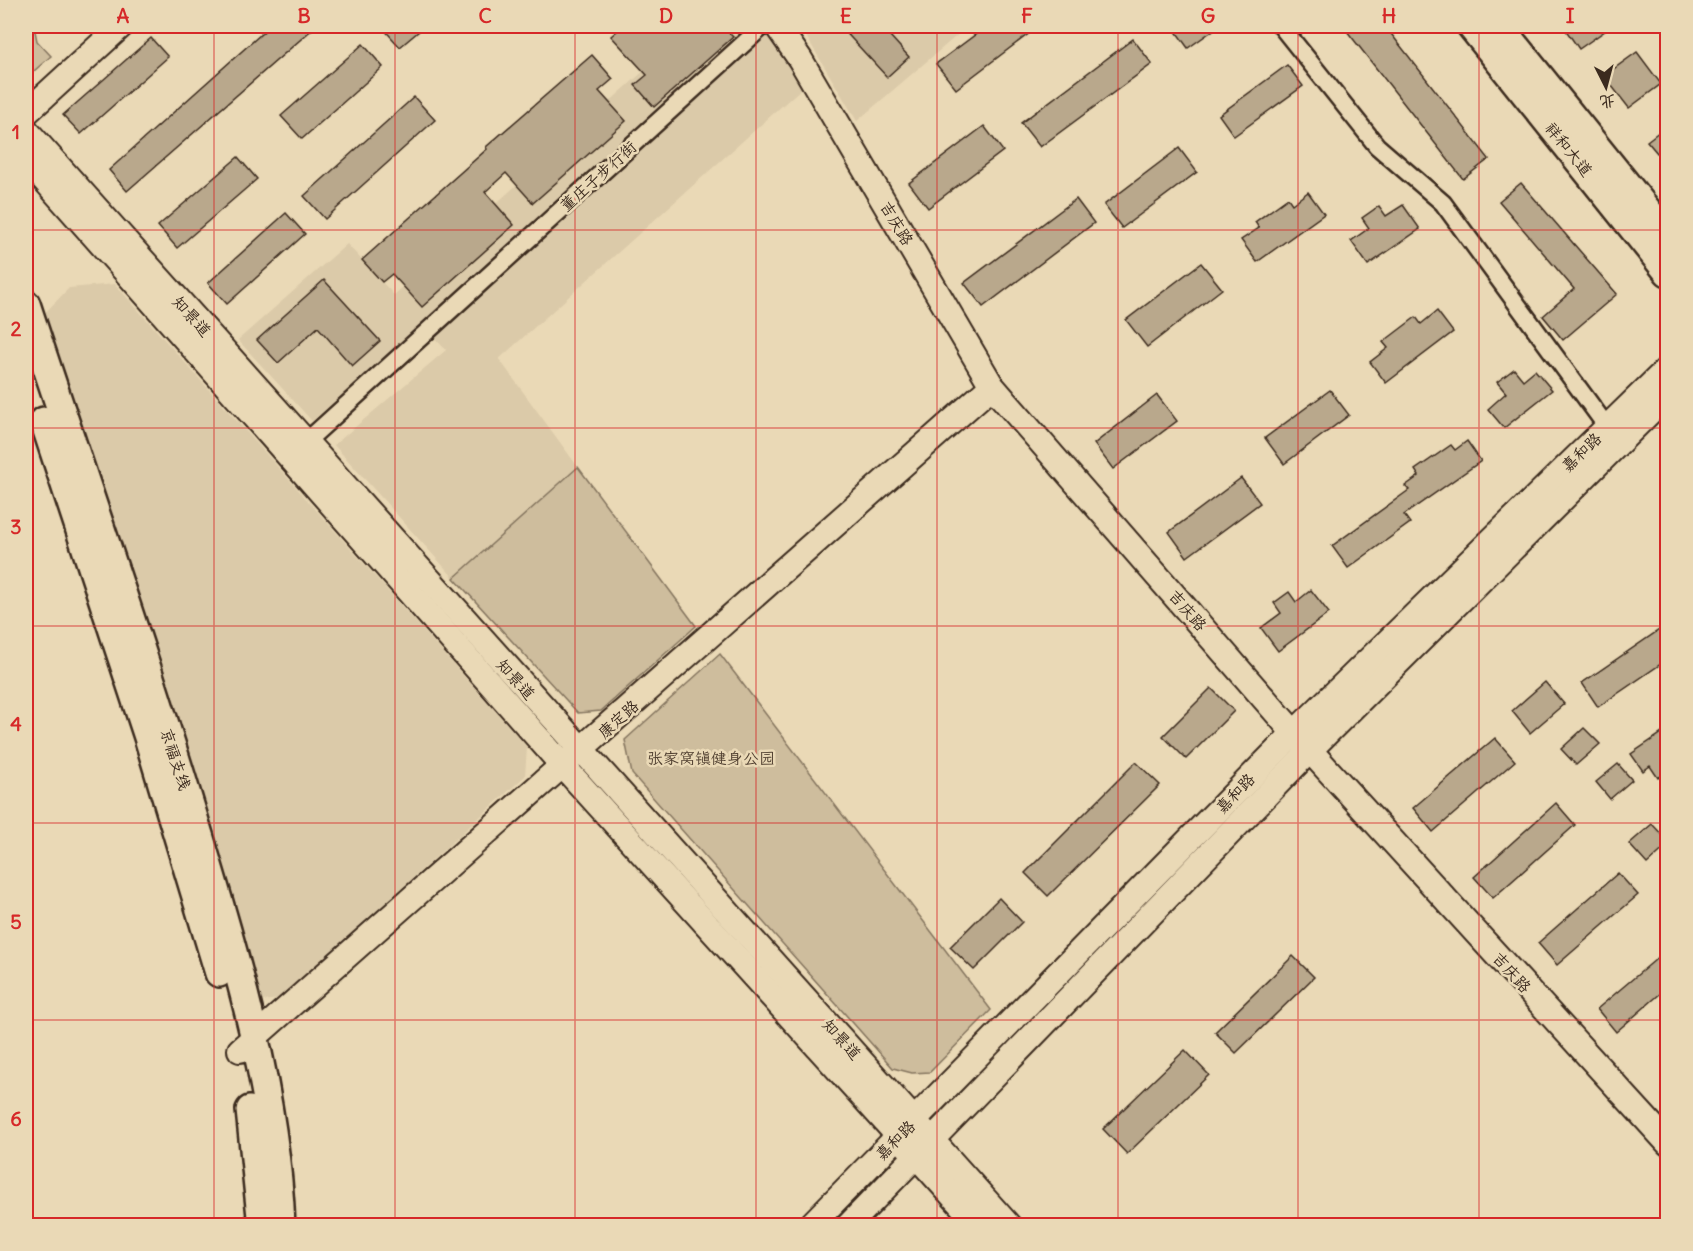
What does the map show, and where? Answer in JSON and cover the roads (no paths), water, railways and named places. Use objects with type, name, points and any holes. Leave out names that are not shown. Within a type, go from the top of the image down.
[{"type":"main road","points":[[26,113],[122,26]]},
{"type":"main road","name":"吉庆路","points":[[777,26],[800,59],[993,386],[1302,741],[1668,1143]]},
{"type":"main road","name":"祥和大道","points":[[1471,26],[1668,272]]},
{"type":"main road","name":"祥和大道","points":[[1499,26],[1668,236]]},
{"type":"main road","name":"知景道","points":[[26,130],[298,450],[573,759],[907,1127],[925,1148],[980,1226]]},
{"type":"main road","name":"知景道","points":[[26,159],[298,450]]},
{"type":"main road","name":"京福支线","points":[[26,304],[182,776],[222,909],[248,1043],[252,1122],[262,1226]]},
{"type":"main road","name":"京福支线","points":[[26,363],[200,905],[248,1043],[271,1124],[281,1226]]},
{"type":"main road","name":"嘉和路","points":[[848,1226],[925,1148],[1302,741],[1607,427],[1668,368]]},
{"type":"main road","name":"康定路","points":[[248,1043],[573,759],[993,386]]},
{"type":"main road","name":"嘉和路","points":[[810,1226],[907,1127],[1302,741],[1668,394]]},
{"type":"main road","name":"知景道","points":[[925,1148],[1010,1226]]},
{"type":"street","name":"董庄子步行街","points":[[298,450],[764,26]]},
{"type":"street","points":[[1281,26],[1377,146],[1443,203],[1607,427]]},
{"type":"park label","name":"张家窝镇健身公园","points":[[711,758]]}]
